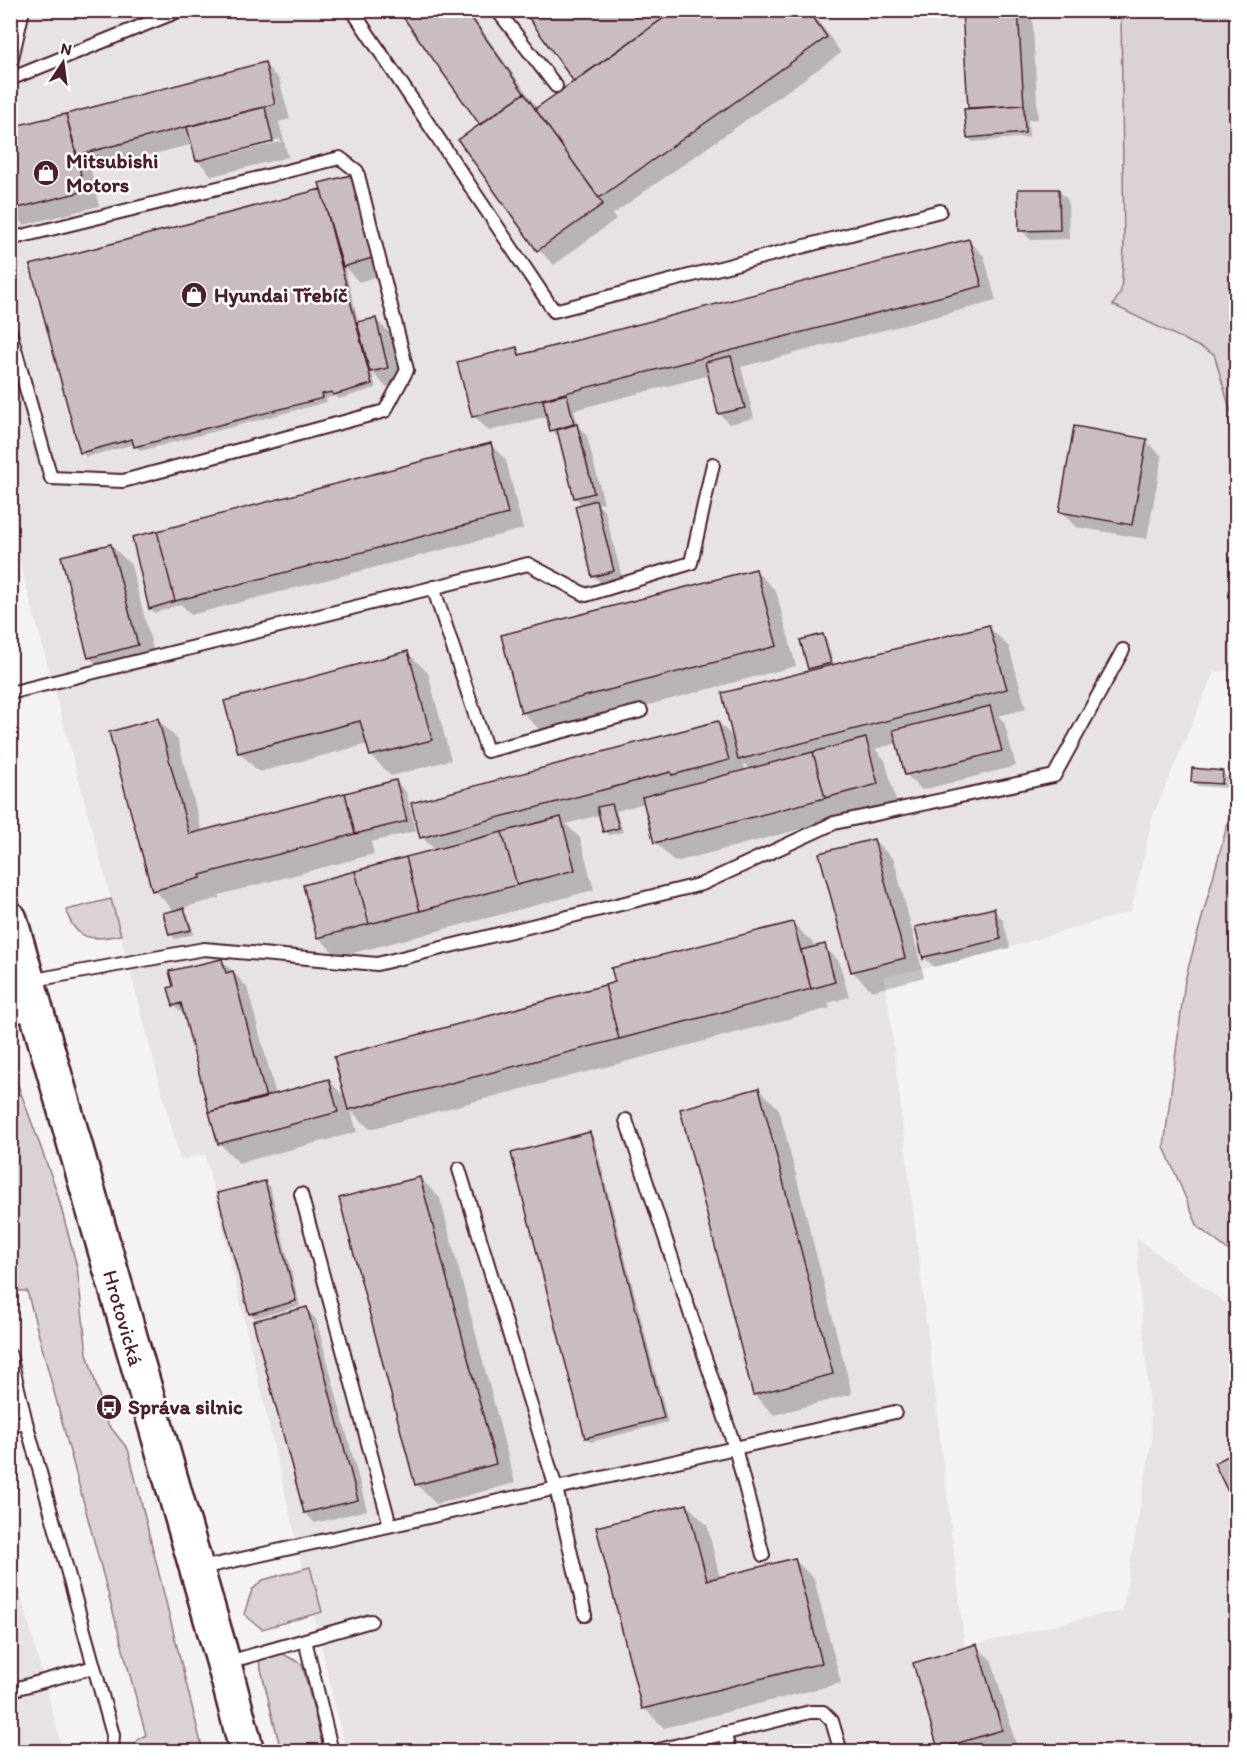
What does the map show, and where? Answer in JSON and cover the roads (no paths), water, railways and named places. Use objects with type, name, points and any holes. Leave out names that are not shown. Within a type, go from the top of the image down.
[{"type":"main road","name":"Hrotovická","points":[[10,919],[24,999],[224,1664],[247,1752]]},
{"type":"lane","points":[[10,67],[23,10]]},
{"type":"lane","points":[[10,79],[182,10]]},
{"type":"lane","points":[[352,10],[554,311],[940,211]]},
{"type":"lane","points":[[497,10],[555,86]]},
{"type":"lane","points":[[10,239],[340,158],[357,171],[407,370],[385,411],[123,481],[51,478],[10,331]]},
{"type":"lane","points":[[10,693],[528,564],[586,596],[691,563],[713,464]]},
{"type":"lane","points":[[433,587],[487,751],[641,711]]},
{"type":"lane","points":[[24,999],[204,949],[377,964],[702,884],[834,823],[1054,776],[1123,650]]},
{"type":"lane","points":[[626,1120],[735,1448],[763,1556]]},
{"type":"lane","points":[[459,1169],[556,1488],[585,1615]]},
{"type":"lane","points":[[301,1194],[390,1525]]},
{"type":"lane","points":[[10,1355],[113,1735],[112,1752]]},
{"type":"lane","points":[[196,1570],[895,1412]]},
{"type":"lane","points":[[10,1426],[27,1422]]},
{"type":"lane","points":[[224,1664],[371,1621]]},
{"type":"lane","points":[[305,1640],[332,1752]]},
{"type":"lane","points":[[10,1692],[94,1667]]},
{"type":"lane","points":[[651,1752],[810,1712],[823,1712],[832,1720],[841,1752]]},
{"type":"lane","points":[[724,1733],[730,1752]]},
{"type":"place","name":"Mitsubishi Motors","points":[[46,173]]},
{"type":"place","name":"Hyundai Třebíč","points":[[194,295]]},
{"type":"place","name":"Správa silnic","points":[[109,1407]]}]
